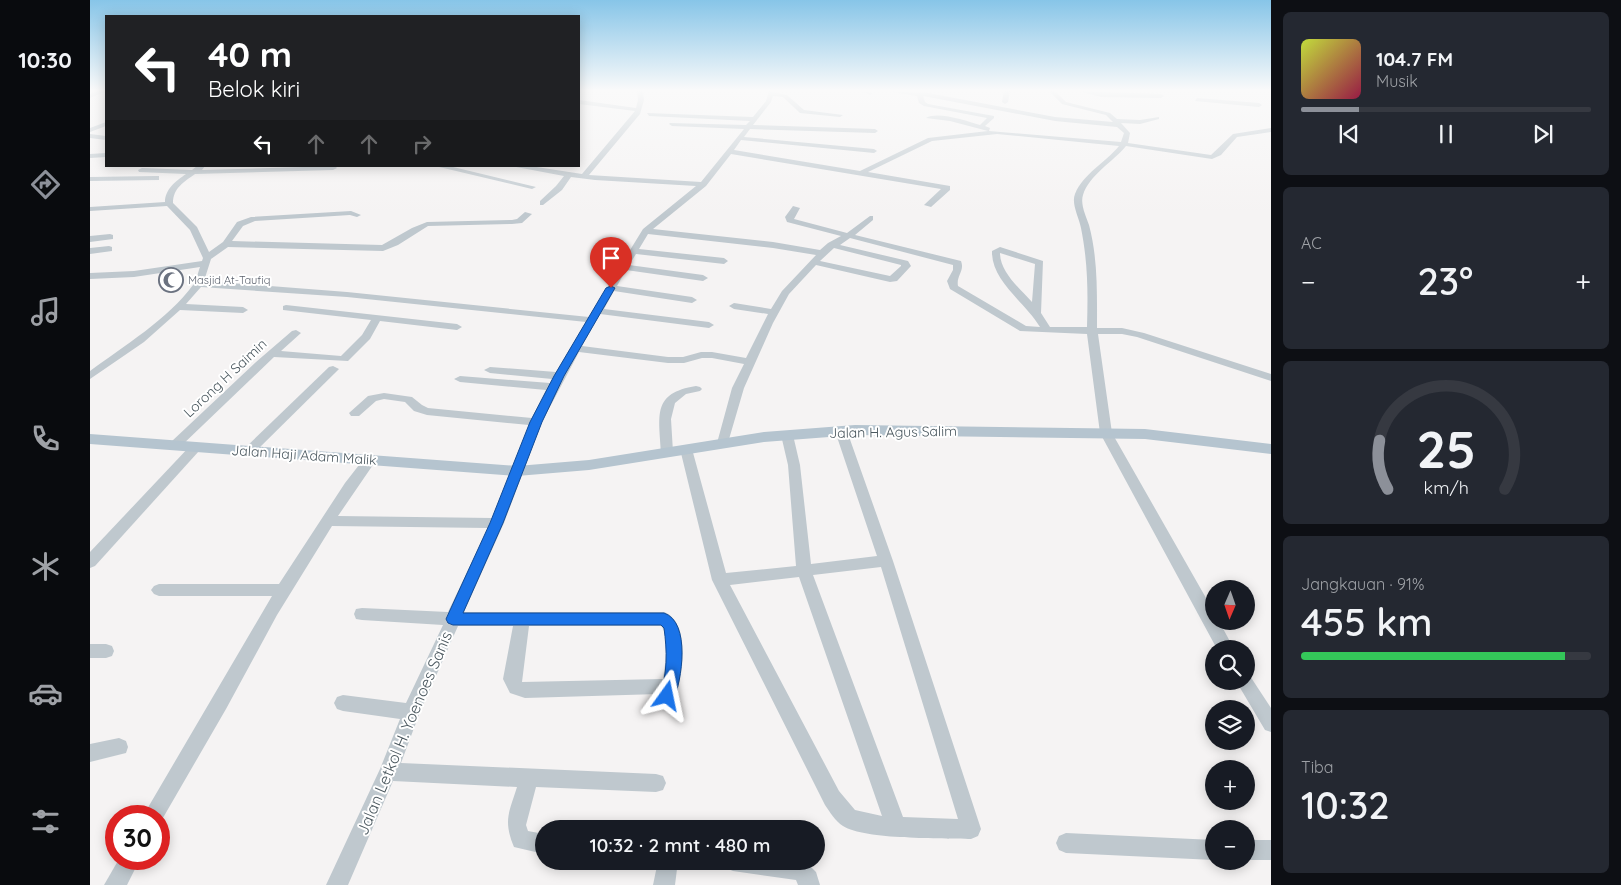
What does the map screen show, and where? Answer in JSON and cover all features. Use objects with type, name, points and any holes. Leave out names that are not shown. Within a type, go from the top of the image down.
[{"type":"main road","name":"Jalan H. Agus Salim","points":[[517,471],[589,465],[723,442],[841,431],[1106,433],[1171,436],[1271,449]]},
{"type":"main road","name":"Jalan Haji Adam Malik","points":[[90,439],[517,471]]},
{"type":"street","points":[[584,176],[621,132]]},
{"type":"street","name":"Jalan Letkol H. Yoenoes Sanis","points":[[337,885],[388,772],[411,712],[497,523],[536,422],[553,387],[646,231],[703,184],[742,132]]},
{"type":"street","points":[[770,141],[775,132]]},
{"type":"street","points":[[795,143],[799,132]]},
{"type":"street","points":[[822,146],[824,132]]},
{"type":"street","points":[[847,148],[850,132]]},
{"type":"street","points":[[738,138],[874,152],[875,132]]},
{"type":"street","points":[[862,172],[930,139],[995,132]]},
{"type":"street","points":[[1001,132],[1124,144],[1212,157],[1220,153],[1235,135],[1249,132]]},
{"type":"street","points":[[1126,132],[1124,144],[1114,156],[1094,173],[1080,194],[1078,202],[1085,226],[1092,276],[1092,331],[1106,433],[1221,640]]},
{"type":"street","points":[[1258,132],[1271,139]]},
{"type":"street","points":[[91,135],[105,138]]},
{"type":"street","points":[[728,151],[862,172],[947,188],[928,205]]},
{"type":"street","points":[[90,156],[105,155]]},
{"type":"street","points":[[90,376],[140,340],[178,307],[199,284],[207,260],[194,229],[170,204],[169,197],[172,190],[183,178],[200,167]]},
{"type":"street","points":[[443,167],[532,187]]},
{"type":"street","points":[[519,167],[624,181],[703,184]]},
{"type":"street","points":[[142,170],[192,172],[333,168]]},
{"type":"street","points":[[511,182],[534,170]]},
{"type":"street","points":[[90,171],[98,171],[90,178]]},
{"type":"street","points":[[543,202],[559,188],[569,174]]},
{"type":"street","points":[[90,178],[183,178]]},
{"type":"street","points":[[90,210],[170,204]]},
{"type":"street","points":[[796,208],[789,217],[790,220],[958,263],[958,270],[952,282],[953,287],[1024,328],[1122,332],[1140,335],[1271,378]]},
{"type":"street","points":[[90,276],[129,274],[207,260],[226,244],[240,224],[254,219],[351,213],[357,215]]},
{"type":"street","points":[[226,244],[383,248],[396,243],[414,228],[427,224],[512,222],[519,221],[528,214]]},
{"type":"street","points":[[723,442],[738,388],[774,312],[785,294],[822,253],[870,218]]},
{"type":"street","points":[[646,231],[773,245],[822,253]]},
{"type":"street","points":[[90,239],[110,237]]},
{"type":"street","points":[[813,262],[890,279],[894,279],[906,266],[905,262],[892,258],[831,245]]},
{"type":"street","points":[[90,250],[109,249]]},
{"type":"street","points":[[633,250],[724,261]]},
{"type":"street","points":[[1036,313],[1040,263],[1000,250],[996,251],[998,265],[1047,330]]},
{"type":"street","points":[[623,268],[703,278]]},
{"type":"street","points":[[199,284],[281,288],[709,325]]},
{"type":"street","points":[[611,288],[692,300]]},
{"type":"street","points":[[348,324],[376,296]]},
{"type":"street","points":[[734,306],[774,312]]},
{"type":"street","points":[[178,307],[243,310]]},
{"type":"street","points":[[286,308],[457,327]]},
{"type":"street","points":[[249,451],[335,364],[344,359],[366,337],[377,318]]},
{"type":"street","name":"Lorong H Saimin","points":[[175,445],[296,333]]},
{"type":"street","points":[[576,348],[668,360],[684,360],[701,355],[712,355],[750,362]]},
{"type":"street","points":[[272,354],[335,364]]},
{"type":"street","points":[[490,370],[559,376]]},
{"type":"street","points":[[460,379],[553,387]]},
{"type":"street","points":[[667,452],[665,410],[669,400],[682,390],[696,389]]},
{"type":"street","points":[[355,413],[372,398],[384,396],[408,399],[418,408],[427,411],[536,422]]},
{"type":"street","points":[[686,449],[720,580],[827,789],[841,811],[850,819],[896,826],[971,829],[886,561],[841,431]]},
{"type":"street","points":[[787,435],[794,465],[804,570],[896,826]]},
{"type":"street","points":[[90,562],[195,448]]},
{"type":"street","points":[[160,805],[220,703],[283,590],[350,486],[371,459]]},
{"type":"street","points":[[329,521],[497,523]]},
{"type":"street","points":[[720,580],[886,561]]},
{"type":"street","points":[[159,590],[283,590]]},
{"type":"street","points":[[362,614],[453,619],[522,619],[664,619],[671,625],[674,648],[669,691],[525,690],[516,688],[512,679],[522,619]]},
{"type":"street","points":[[1250,690],[1271,724]]},
{"type":"street","points":[[343,703],[411,712]]},
{"type":"street","points":[[90,753],[119,747]]},
{"type":"street","points":[[388,772],[656,783]]},
{"type":"street","points":[[529,778],[516,825],[521,840],[535,842]]},
{"type":"street","points":[[1066,842],[1168,850],[1205,850]]},
{"type":"street","points":[[1255,850],[1271,850]]},
{"type":"street","points":[[115,885],[124,870]]},
{"type":"street","points":[[664,885],[666,870]]},
{"type":"street","points":[[801,870],[809,878],[810,885]]},
{"type":"place","name":"Masjid At-Taufiq","points":[[171,280]]},
{"type":"route","points":[[611,288],[559,376],[536,422],[497,523],[453,619],[503,620],[652,617],[664,619],[671,625],[674,648],[671,686],[667,696]]}]
